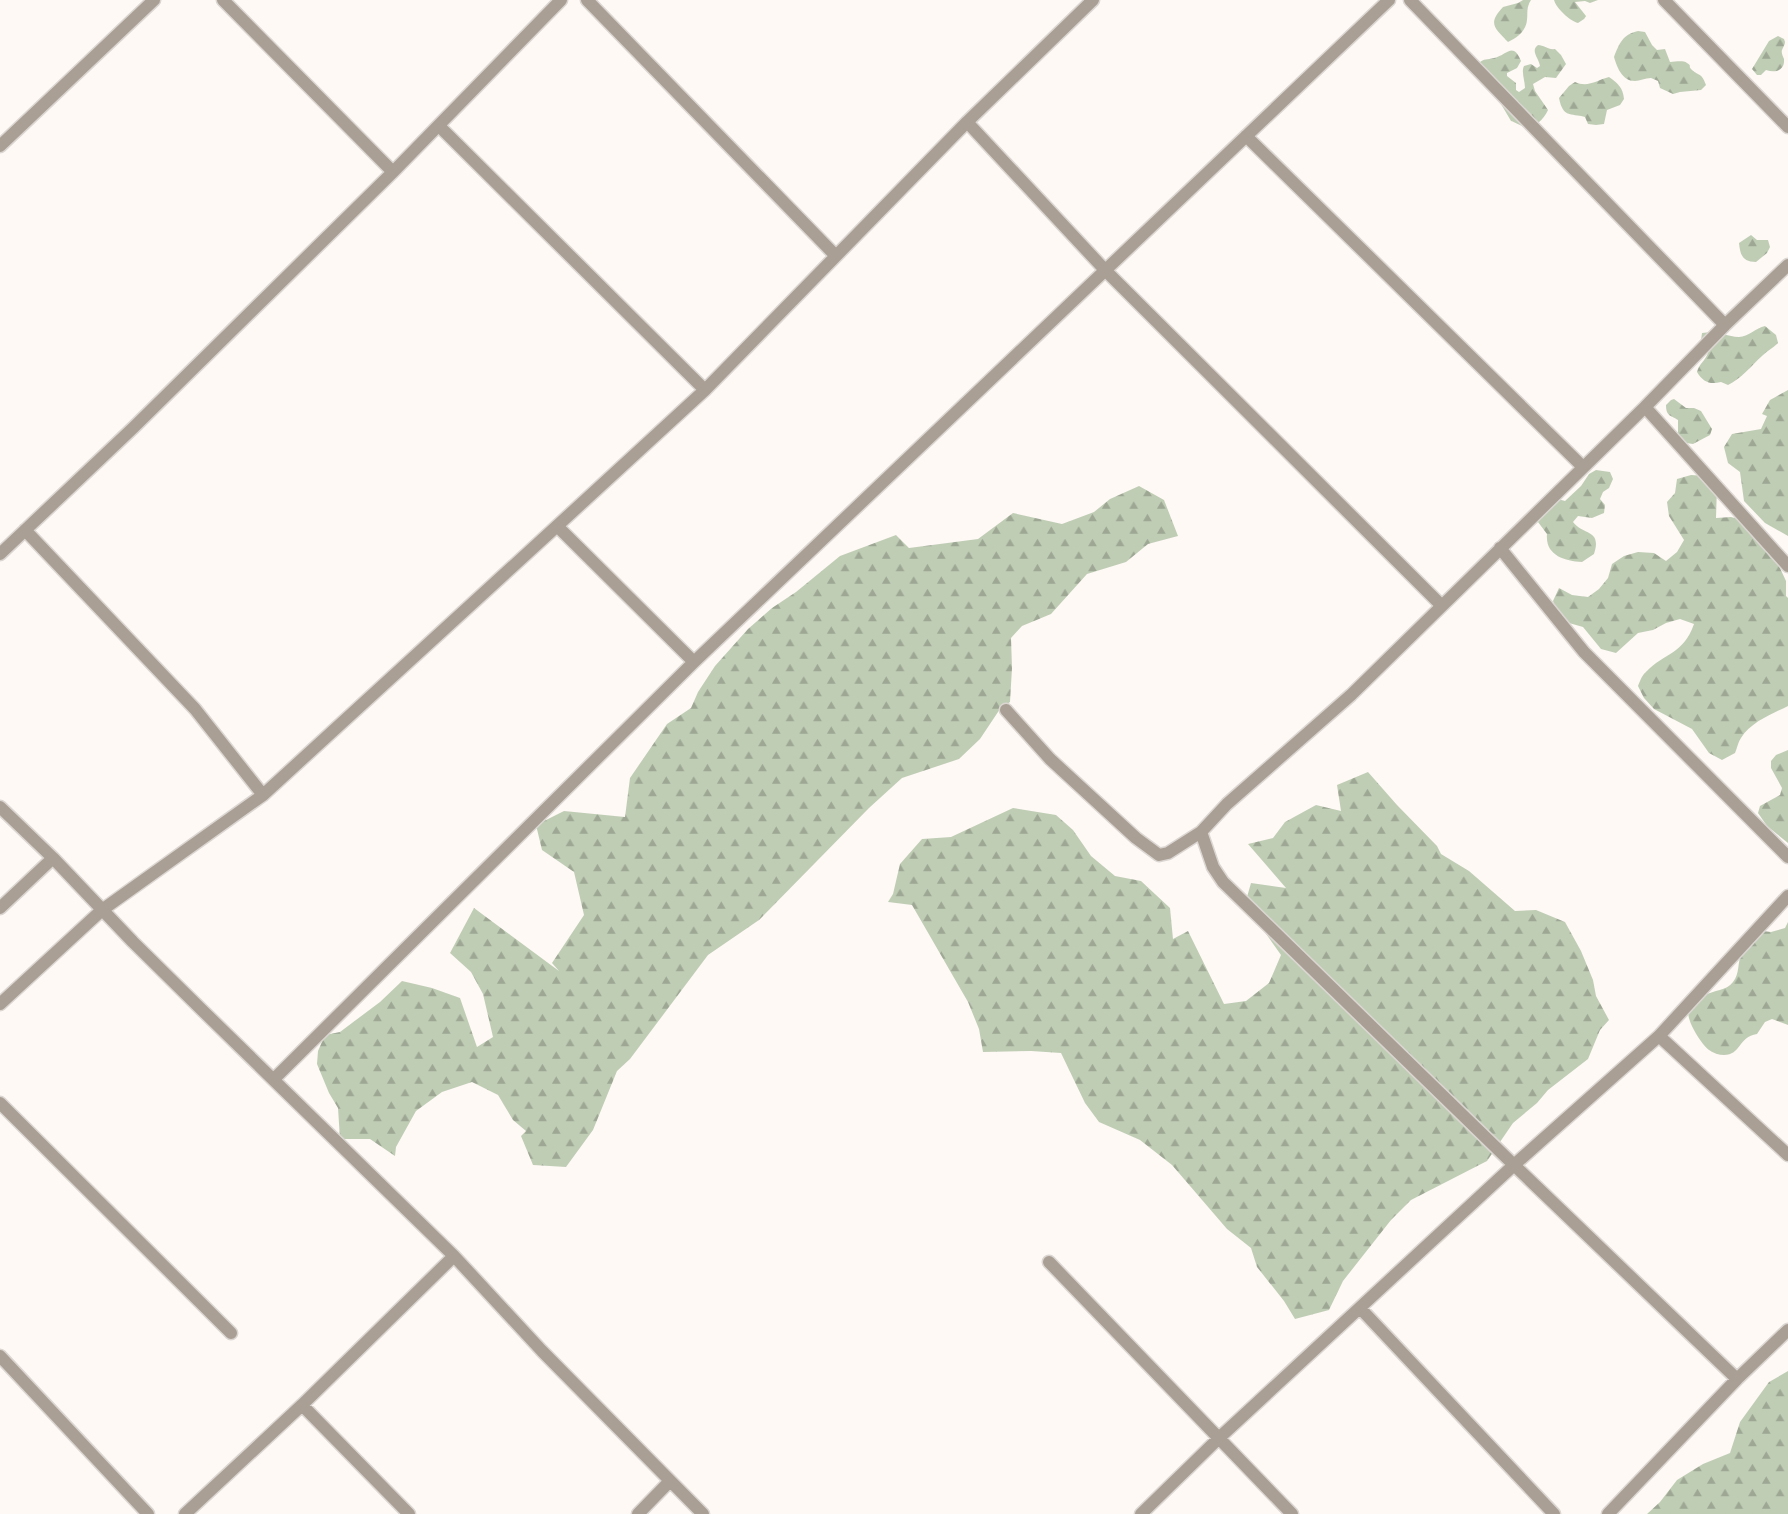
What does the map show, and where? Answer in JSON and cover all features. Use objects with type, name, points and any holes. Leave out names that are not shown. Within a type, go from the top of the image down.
[{"type":"street","points":[[0,146],[154,0]]},
{"type":"street","points":[[223,0],[393,172]]},
{"type":"street","points":[[0,554],[140,421],[393,172],[561,0]]},
{"type":"street","points":[[587,0],[835,255]]},
{"type":"street","points":[[0,1004],[102,910],[263,795],[557,526],[704,390],[967,122],[1093,0]]},
{"type":"street","points":[[274,1078],[694,662],[1389,0]]},
{"type":"street","points":[[1410,0],[1725,325]]},
{"type":"street","points":[[1664,0],[1788,127]]},
{"type":"street","points":[[967,122],[1106,270],[1441,605]]},
{"type":"street","points":[[439,126],[704,390]]},
{"type":"street","points":[[1246,136],[1583,467]]},
{"type":"street","points":[[1006,710],[1050,759],[1151,850],[1159,855],[1168,853],[1201,832],[1227,804],[1351,694],[1788,265]]},
{"type":"street","points":[[1645,407],[1788,565]]},
{"type":"street","points":[[557,526],[694,662]]},
{"type":"street","points":[[25,530],[195,709],[263,795]]},
{"type":"street","points":[[1500,548],[1584,652],[1788,857]]},
{"type":"street","points":[[0,808],[53,858],[182,990],[274,1078],[294,1101],[454,1256],[542,1351],[703,1514]]},
{"type":"street","points":[[1201,832],[1212,867],[1223,882],[1514,1165],[1738,1379]]},
{"type":"street","points":[[0,908],[53,858]]},
{"type":"street","points":[[1141,1514],[1219,1438],[1514,1165],[1659,1036],[1788,896]]},
{"type":"street","points":[[1659,1036],[1788,1156]]},
{"type":"street","points":[[0,1103],[231,1333]]},
{"type":"street","points":[[185,1514],[302,1405],[454,1256]]},
{"type":"street","points":[[1049,1262],[1292,1514]]},
{"type":"street","points":[[1360,1308],[1554,1514]]},
{"type":"street","points":[[1608,1514],[1788,1330]]},
{"type":"street","points":[[0,1356],[148,1514]]},
{"type":"street","points":[[302,1405],[409,1514]]},
{"type":"street","points":[[638,1514],[670,1481]]},
{"type":"green space","points":[[1523,0],[1531,0],[1525,28],[1508,42],[1496,29],[1495,18],[1503,7]]},
{"type":"green space","points":[[1554,0],[1598,0],[1590,3],[1585,1],[1575,2],[1586,16],[1578,23],[1564,14],[1557,7]]},
{"type":"green space","points":[[1638,31],[1645,32],[1657,50],[1665,49],[1670,62],[1685,62],[1689,64],[1692,70],[1702,77],[1706,85],[1701,90],[1673,94],[1660,88],[1658,81],[1651,78],[1635,81],[1623,76],[1614,57],[1625,37]]},
{"type":"green space","points":[[1778,36],[1784,39],[1785,42],[1782,51],[1783,66],[1779,70],[1766,70],[1761,75],[1757,75],[1752,69],[1769,41]]},
{"type":"green space","points":[[1538,45],[1555,49],[1566,64],[1556,78],[1545,77],[1533,84],[1535,91],[1548,110],[1536,125],[1526,128],[1511,121],[1501,104],[1506,98],[1479,63],[1512,50],[1515,52],[1521,61],[1517,68],[1507,73],[1507,76],[1516,83],[1516,90],[1519,92],[1525,88],[1524,66],[1531,64],[1537,68],[1540,66],[1535,52]]},
{"type":"green space","points":[[1609,77],[1620,86],[1624,99],[1620,105],[1607,110],[1604,124],[1588,124],[1585,117],[1565,112],[1559,98],[1569,86],[1575,82],[1588,84]]},
{"type":"green space","points":[[1751,235],[1757,240],[1768,240],[1770,247],[1767,253],[1756,262],[1745,259],[1739,247],[1739,243]]},
{"type":"green space","points":[[1765,326],[1776,335],[1778,343],[1738,379],[1728,385],[1721,382],[1707,382],[1699,375],[1698,369],[1708,353],[1701,340],[1702,333],[1708,332],[1739,337],[1746,336]]},
{"type":"green space","points":[[1788,390],[1788,536],[1765,523],[1744,501],[1740,472],[1728,463],[1724,447],[1732,434],[1761,429],[1767,416],[1762,414],[1770,400]]},
{"type":"green space","points":[[1674,399],[1686,408],[1694,408],[1701,411],[1712,429],[1710,435],[1693,444],[1686,443],[1678,435],[1678,420],[1669,415],[1666,405]]},
{"type":"green space","points":[[1596,470],[1610,472],[1613,479],[1609,488],[1603,492],[1600,499],[1605,505],[1604,513],[1592,518],[1578,516],[1573,522],[1591,534],[1596,540],[1594,554],[1582,562],[1557,556],[1549,547],[1547,534],[1538,522],[1537,515],[1558,499],[1565,501],[1581,486],[1589,474]]},
{"type":"green space","points":[[1691,475],[1706,476],[1717,487],[1716,518],[1731,517],[1746,521],[1774,555],[1786,581],[1786,596],[1788,598],[1788,706],[1750,727],[1740,740],[1735,753],[1722,760],[1709,753],[1692,729],[1654,709],[1644,698],[1638,686],[1641,678],[1653,665],[1685,642],[1694,624],[1680,619],[1666,623],[1653,630],[1638,633],[1616,653],[1601,649],[1583,627],[1569,623],[1558,614],[1553,601],[1559,588],[1572,595],[1588,597],[1599,589],[1608,578],[1612,564],[1624,556],[1638,552],[1654,553],[1666,561],[1677,552],[1684,540],[1669,516],[1667,502],[1675,493],[1677,479]]},
{"type":"green space","points":[[1139,486],[1164,500],[1178,536],[1148,544],[1126,562],[1087,574],[1051,614],[1022,626],[1011,638],[1010,702],[1000,709],[980,739],[959,759],[902,778],[869,808],[759,920],[708,955],[630,1059],[617,1071],[593,1130],[566,1167],[533,1165],[521,1136],[526,1131],[513,1120],[498,1095],[472,1082],[442,1092],[416,1111],[396,1147],[395,1156],[370,1139],[340,1139],[338,1108],[329,1093],[317,1064],[318,1051],[325,1035],[340,1032],[380,1002],[402,981],[432,988],[460,998],[477,1047],[493,1037],[483,994],[471,972],[450,953],[474,908],[559,971],[552,963],[584,915],[574,872],[542,850],[536,825],[564,811],[625,817],[630,778],[667,724],[691,708],[698,692],[715,666],[748,629],[772,608],[796,592],[840,556],[896,535],[909,548],[978,539],[1013,513],[1062,524],[1094,512],[1110,499]]},
{"type":"green space","points":[[1788,750],[1788,843],[1767,826],[1758,813],[1760,806],[1780,795],[1782,788],[1771,768],[1771,761],[1776,755]]},
{"type":"green space","points":[[1368,772],[1437,846],[1441,854],[1469,871],[1515,911],[1536,910],[1565,922],[1581,951],[1593,980],[1596,996],[1609,1020],[1600,1030],[1588,1059],[1548,1090],[1537,1103],[1513,1123],[1487,1161],[1411,1200],[1391,1220],[1343,1281],[1329,1310],[1295,1319],[1284,1301],[1257,1267],[1251,1248],[1227,1229],[1172,1165],[1140,1140],[1099,1122],[1085,1103],[1061,1053],[1031,1051],[983,1052],[979,1029],[968,1002],[912,905],[888,902],[893,894],[900,864],[922,839],[951,837],[1013,808],[1056,815],[1073,830],[1091,856],[1115,876],[1141,881],[1170,908],[1173,939],[1188,931],[1224,1004],[1246,1001],[1269,983],[1281,955],[1245,904],[1251,883],[1286,888],[1248,844],[1273,838],[1285,822],[1316,805],[1341,811],[1337,785]]},
{"type":"green space","points":[[1788,922],[1788,1025],[1772,1019],[1765,1022],[1757,1034],[1746,1039],[1734,1052],[1724,1055],[1711,1051],[1702,1043],[1689,1020],[1690,1009],[1704,996],[1727,987],[1733,982],[1737,975],[1742,953],[1763,931],[1771,932],[1785,928]]},
{"type":"green space","points":[[1788,1371],[1788,1514],[1647,1514],[1660,1502],[1677,1480],[1703,1464],[1730,1453],[1740,1422],[1769,1382]]}]
